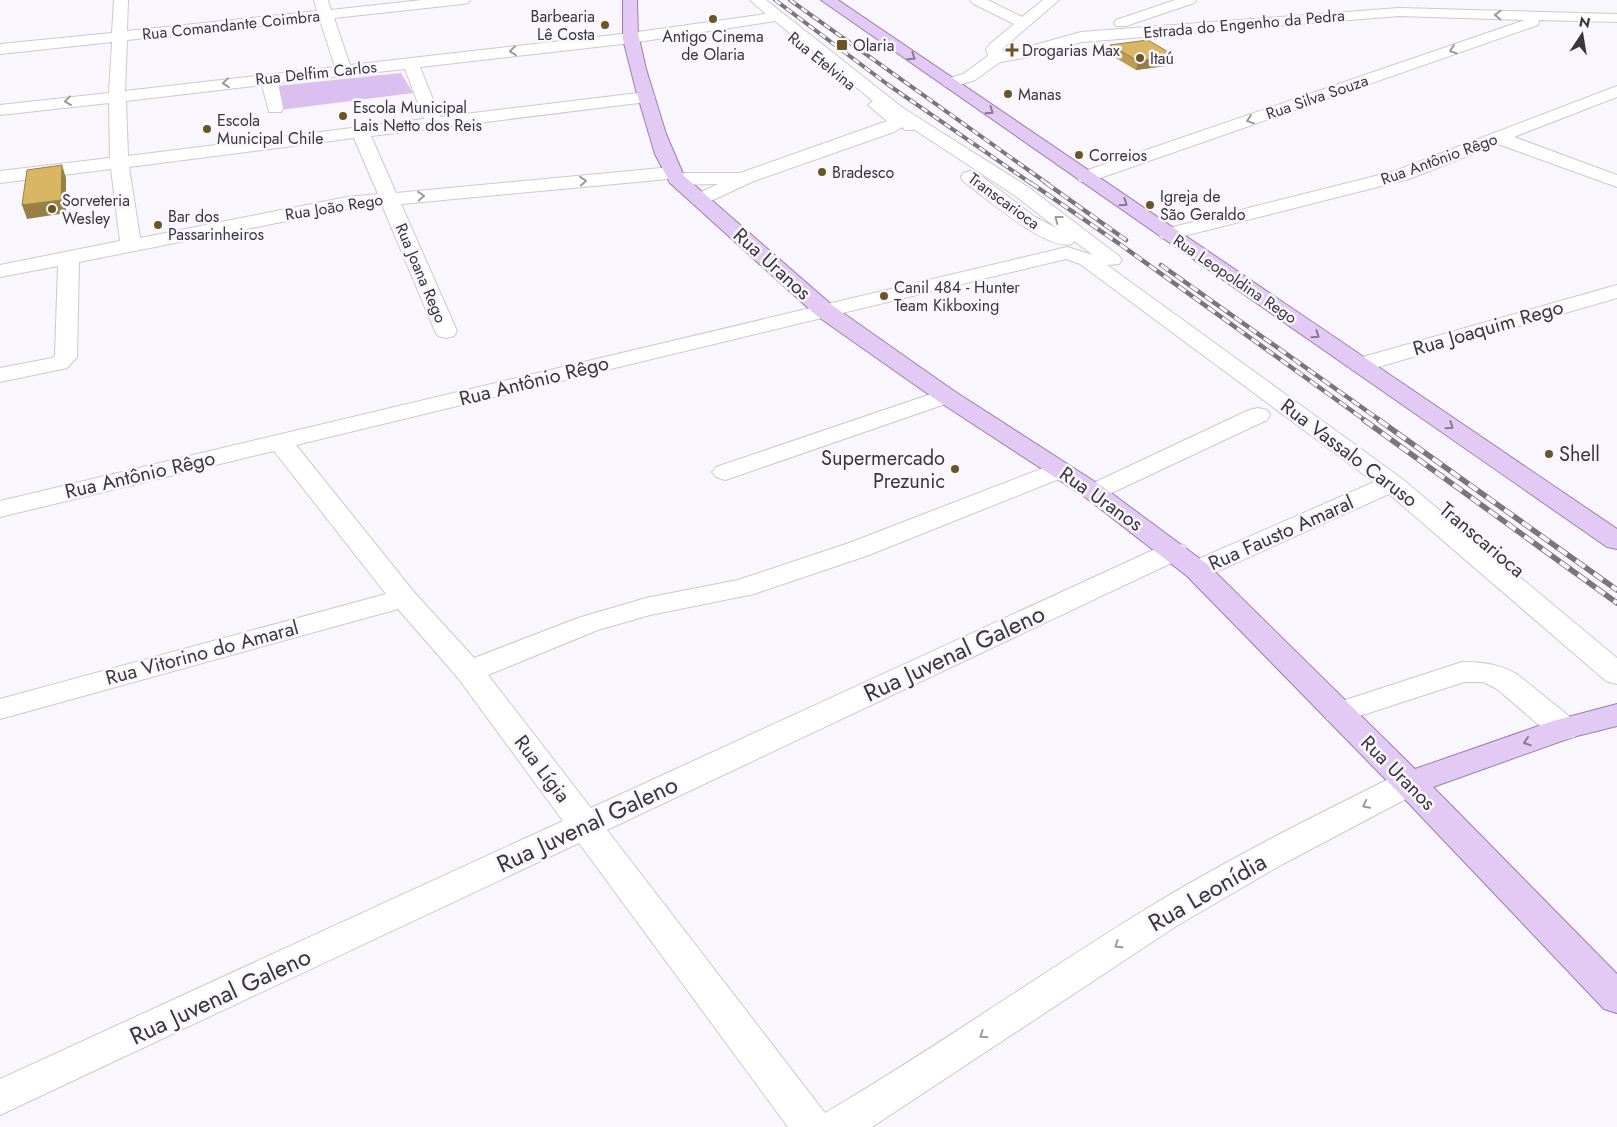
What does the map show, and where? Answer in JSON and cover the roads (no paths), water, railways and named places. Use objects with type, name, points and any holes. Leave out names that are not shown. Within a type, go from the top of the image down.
[{"type":"main road","name":"Rua Uranos","points":[[630,0],[631,38],[647,97],[675,176],[825,312],[946,396],[1094,492],[1185,561],[1409,783],[1617,998]]},
{"type":"main road","name":"Rua Leopoldina Rego","points":[[836,2],[960,80],[1086,178],[1617,541]]},
{"type":"main road","name":"Rua Leonídia","points":[[1409,783],[1564,729],[1614,717]]},
{"type":"street","points":[[121,0],[116,96],[120,161],[132,246]]},
{"type":"street","points":[[321,0],[344,70]]},
{"type":"street","name":"Rua Comandante Coimbra","points":[[0,48],[463,0]]},
{"type":"street","name":"Rua Etelvina","points":[[747,0],[894,118],[897,117]]},
{"type":"street","name":"Transcarioca","points":[[757,0],[934,148],[1028,221],[1124,270],[1403,474],[1617,656]]},
{"type":"street","points":[[977,0],[1024,23]]},
{"type":"street","points":[[996,58],[995,47],[1052,0]]},
{"type":"street","points":[[1081,37],[1189,0]]},
{"type":"street","points":[[1501,0],[1553,17],[1609,32]]},
{"type":"street","name":"Estrada do Engenho da Pedra","points":[[960,80],[996,58],[1018,55],[1081,37],[1376,13],[1617,18]]},
{"type":"street","name":"Rua Silva Souza","points":[[1086,178],[1553,17]]},
{"type":"street","name":"Rua Delfim Carlos","points":[[0,110],[631,38],[770,18]]},
{"type":"street","points":[[411,63],[434,123]]},
{"type":"street","points":[[269,79],[275,108]]},
{"type":"street","name":"Rua Antônio Rêgo","points":[[1168,234],[1402,176],[1617,90]]},
{"type":"street","points":[[0,177],[647,97]]},
{"type":"street","points":[[700,200],[747,177],[888,128],[897,117]]},
{"type":"street","name":"Rua Joana Rego","points":[[360,131],[446,331]]},
{"type":"street","points":[[1497,137],[1617,181]]},
{"type":"street","name":"Rua João Rego","points":[[0,271],[320,208],[389,198],[675,176],[747,177]]},
{"type":"street","name":"Rua Antônio Rêgo","points":[[0,509],[1067,253]]},
{"type":"street","name":"Rua Vassalo Caruso","points":[[1067,253],[1087,260],[1392,483],[1617,674]]},
{"type":"street","points":[[0,375],[59,363],[66,357],[69,258]]},
{"type":"street","name":"Rua Joaquim Rego","points":[[1360,365],[1617,291]]},
{"type":"street","points":[[726,472],[946,396]]},
{"type":"street","points":[[1094,492],[1258,415]]},
{"type":"street","name":"Rua Lígia","points":[[280,442],[404,598],[469,671],[812,1127]]},
{"type":"street","points":[[469,671],[588,624],[646,606],[744,588],[849,552],[1060,470]]},
{"type":"street","name":"Rua Fausto Amaral","points":[[1185,561],[1392,483]]},
{"type":"street","name":"Rua Juvenal Galeno","points":[[0,1098],[584,826],[1185,561]]},
{"type":"street","name":"Rua Vitorino do Amaral","points":[[0,709],[404,598]]},
{"type":"street","points":[[1338,712],[1462,672],[1478,671],[1504,680],[1564,729]]},
{"type":"street","name":"Rua Leonídia","points":[[837,1127],[906,1086],[1133,936],[1301,837],[1409,783]]},
{"type":"railway","points":[[775,0],[887,84],[1032,184]]},
{"type":"railway","points":[[790,0],[1048,184]]},
{"type":"railway","points":[[1031,183],[1121,245],[1366,421]]},
{"type":"railway","points":[[1046,183],[1126,240]]},
{"type":"railway","points":[[1161,265],[1381,421]]},
{"type":"railway","points":[[1364,420],[1617,603]]},
{"type":"railway","points":[[1379,420],[1617,590]]},
{"type":"place","name":"Antigo Cinema de Olaria","points":[[713,19]]},
{"type":"place","name":"Barbearia Lê Costa","points":[[605,25]]},
{"type":"place","name":"Olaria","points":[[842,45]]},
{"type":"place","name":"Drogarias Max","points":[[1012,50]]},
{"type":"place","name":"Itaú","points":[[1140,58]]},
{"type":"place","name":"Manas","points":[[1008,94]]},
{"type":"place","name":"Escola Municipal Lais Netto dos Reis","points":[[343,116]]},
{"type":"place","name":"Escola Municipal Chile","points":[[207,129]]},
{"type":"place","name":"Correios","points":[[1079,155]]},
{"type":"place","name":"Bradesco","points":[[822,172]]},
{"type":"place","name":"Igreja de São Geraldo","points":[[1150,205]]},
{"type":"place","name":"Sorveteria Wesley","points":[[52,209]]},
{"type":"place","name":"Bar dos Passarinheiros","points":[[158,225]]},
{"type":"place","name":"Canil 484 - Hunter Team Kikboxing","points":[[884,296]]},
{"type":"place","name":"Shell","points":[[1549,454]]},
{"type":"place","name":"Supermercado Prezunic","points":[[955,469]]}]
